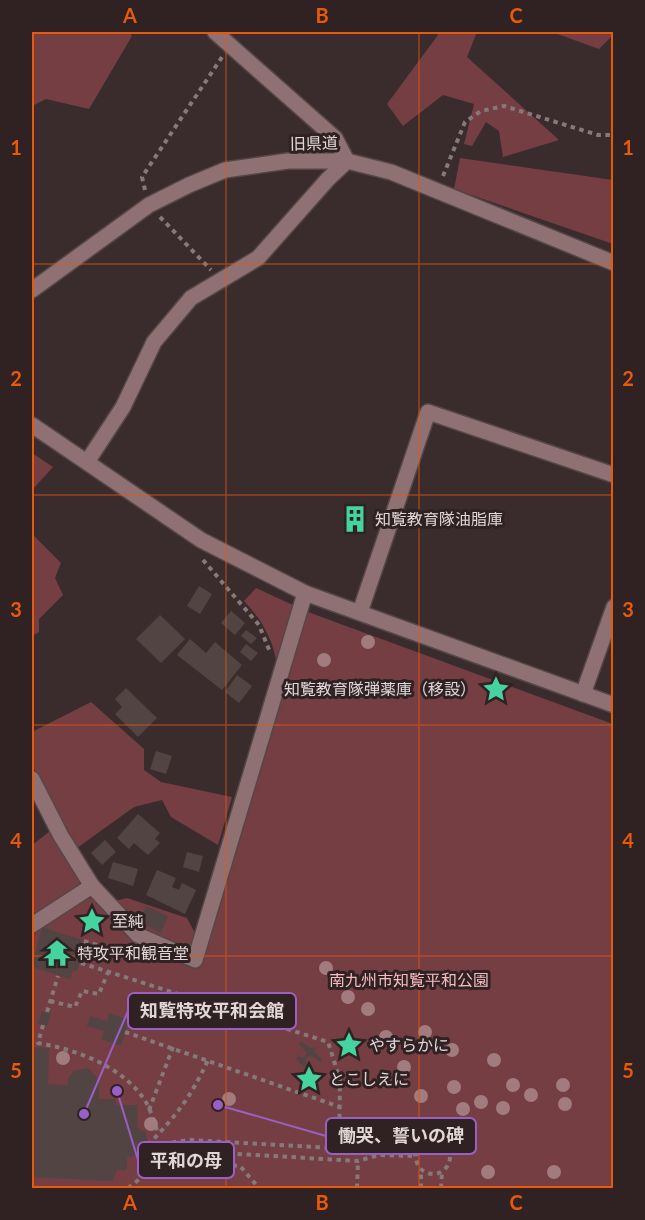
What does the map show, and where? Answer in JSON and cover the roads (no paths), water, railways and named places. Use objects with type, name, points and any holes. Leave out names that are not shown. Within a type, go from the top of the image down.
[{"type":"street","points":[[87,462],[123,407],[154,342],[191,298],[258,258],[328,179],[347,161],[335,138],[215,32]]},
{"type":"street","name":"旧県道","points":[[32,290],[149,205],[225,170],[288,160],[347,161],[391,172],[614,263]]},
{"type":"street","points":[[360,612],[428,412],[614,475]]},
{"type":"street","points":[[32,424],[184,529],[305,593],[614,705]]},
{"type":"street","points":[[32,779],[61,836],[92,886],[138,935],[195,960],[305,593]]},
{"type":"street","points":[[583,694],[614,607]]},
{"type":"street","points":[[32,925],[92,886]]},
{"type":"place","name":"知覧教育隊油脂庫","points":[[355,519]]},
{"type":"place","name":"知覧教育隊弾薬庫（移設）","points":[[496,689]]},
{"type":"place","name":"至純","points":[[92,921]]},
{"type":"place","name":"特攻平和観音堂","points":[[57,953]]},
{"type":"place","name":"やすらかに","points":[[349,1045]]},
{"type":"place","name":"とこしえに","points":[[309,1079]]},
{"type":"place","name":"平和の母","points":[[117,1091]]},
{"type":"place","name":"慟哭、誓いの碑","points":[[218,1105]]},
{"type":"place","name":"知覧特攻平和会館","points":[[84,1114]]},
{"type":"park label","name":"南九州市知覧平和公園","points":[[409,980]]}]
